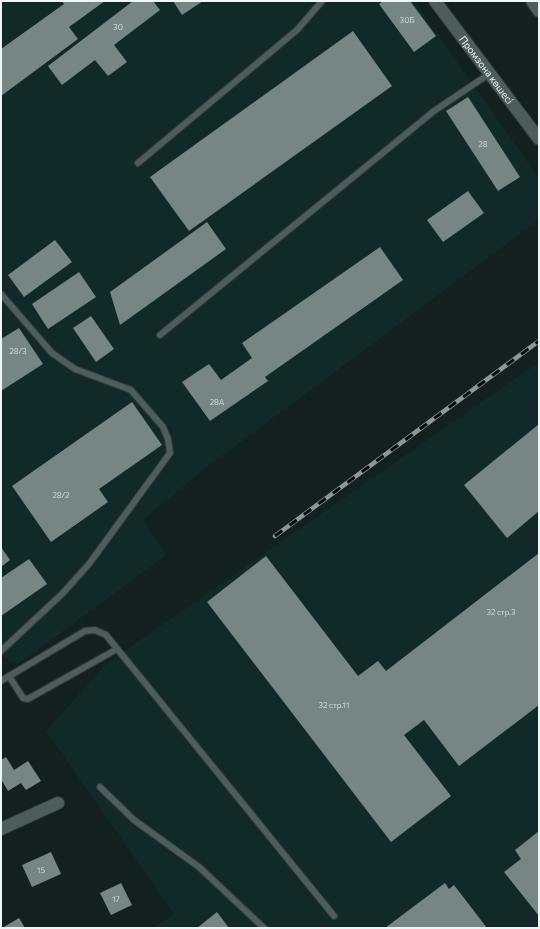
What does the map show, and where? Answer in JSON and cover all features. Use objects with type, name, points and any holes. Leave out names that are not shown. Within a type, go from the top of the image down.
[{"type":"street","name":"Промзона көшесі","points":[[435,1],[539,139]]},
{"type":"street","points":[[532,1],[539,10]]},
{"type":"street","points":[[1,829],[58,803]]},
{"type":"lane","points":[[138,164],[297,30],[322,1]]},
{"type":"lane","points":[[160,335],[434,111],[490,74]]},
{"type":"lane","points":[[1,294],[52,353],[75,369],[131,390],[163,427],[170,446],[170,452],[89,564],[62,594],[1,651]]},
{"type":"lane","points":[[1,681],[85,631],[95,630],[106,635],[334,916]]},
{"type":"lane","points":[[9,676],[23,698],[28,699],[118,649]]},
{"type":"lane","points":[[100,787],[134,820],[199,867],[264,928]]},
{"type":"shaded area","points":[[1,1],[414,1],[539,178],[539,220],[203,470],[143,520],[166,555],[17,665],[1,655]]},
{"type":"shaded area","points":[[539,362],[539,928],[153,928],[174,914],[46,731],[106,664]]},
{"type":"building","points":[[62,1],[105,1],[69,27],[78,39],[1,96],[1,49],[64,4]]},
{"type":"building","points":[[133,1],[153,1],[160,10],[114,45],[127,62],[108,76],[95,60],[62,85],[48,66]]},
{"type":"building","points":[[173,1],[203,1],[182,15]]},
{"type":"building","points":[[383,1],[410,1],[436,36],[414,52],[379,4]]},
{"type":"building","points":[[353,31],[392,86],[189,231],[150,177]]},
{"type":"building","points":[[468,97],[520,177],[498,191],[446,111]]},
{"type":"building","points":[[468,191],[484,213],[443,242],[427,220]]},
{"type":"building","points":[[207,222],[226,249],[120,325],[110,292]]},
{"type":"building","points":[[55,240],[72,262],[24,297],[8,275]]},
{"type":"building","points":[[380,247],[403,280],[265,377],[268,381],[210,421],[182,382],[209,364],[221,380],[252,358],[242,343]]},
{"type":"building","points":[[79,272],[96,297],[48,329],[32,304]]},
{"type":"building","points":[[91,316],[114,349],[96,362],[73,328]]},
{"type":"building","points":[[19,328],[43,364],[1,391],[1,339]]},
{"type":"building","points":[[132,402],[162,445],[99,489],[108,502],[51,542],[12,486]]},
{"type":"building","points":[[539,424],[539,511],[507,538],[464,485]]},
{"type":"building","points":[[1,547],[10,560],[1,567]]},
{"type":"building","points":[[539,553],[539,705],[459,766],[424,720],[404,735],[451,796],[391,842],[207,602],[266,556],[358,676],[378,661],[386,671]]},
{"type":"building","points":[[29,559],[47,584],[1,616],[1,578]]},
{"type":"building","points":[[6,757],[14,770],[28,761],[41,781],[26,790],[21,783],[8,791],[1,779],[1,760]]},
{"type":"building","points":[[539,831],[539,916],[504,872],[521,859],[515,850]]},
{"type":"building","points":[[51,852],[61,874],[32,887],[22,865]]},
{"type":"building","points":[[121,883],[132,905],[111,915],[100,893]]},
{"type":"building","points":[[445,883],[449,889],[454,885],[487,928],[385,928]]},
{"type":"building","points":[[217,912],[229,928],[197,928]]},
{"type":"building","points":[[19,918],[25,928],[2,928]]},
{"type":"railway","points":[[275,536],[539,341]]}]
